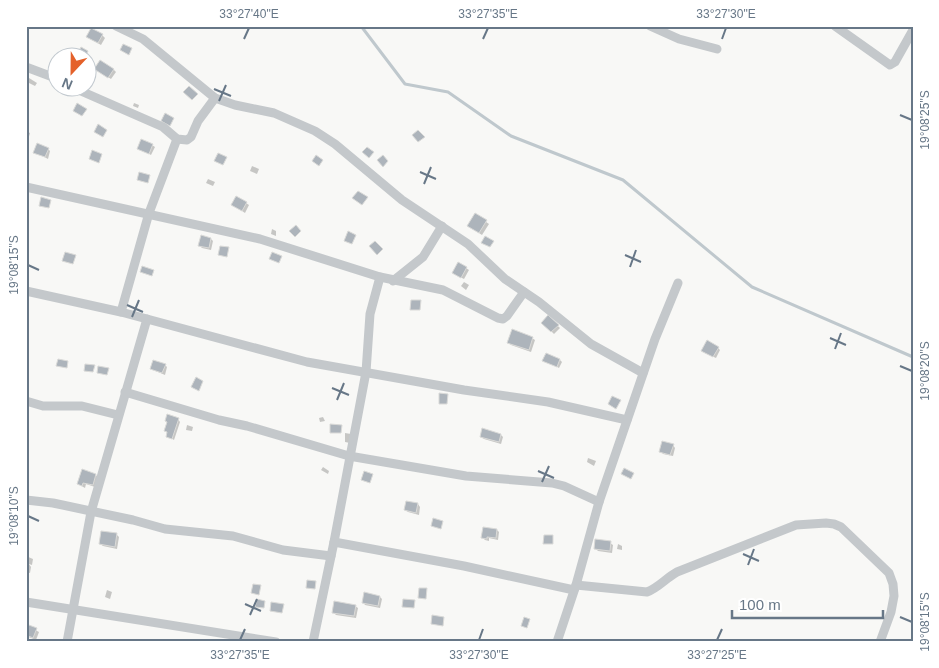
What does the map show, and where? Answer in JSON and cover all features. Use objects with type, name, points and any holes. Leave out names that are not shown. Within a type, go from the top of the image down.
[{"type":"street","points":[[116,26],[143,40],[215,98],[236,105],[274,113],[314,131],[335,144],[402,200],[468,244],[505,279],[539,302],[591,344],[643,373]]},
{"type":"street","points":[[650,26],[679,39],[717,49]]},
{"type":"street","points":[[835,26],[890,65],[895,62],[913,30]]},
{"type":"street","points":[[26,67],[48,75]]},
{"type":"street","points":[[97,98],[163,127],[177,139],[187,140],[215,98]]},
{"type":"street","points":[[121,312],[149,213],[177,139]]},
{"type":"street","points":[[26,187],[260,239],[393,281],[443,290],[498,318],[503,319],[524,292]]},
{"type":"street","points":[[393,281],[423,257],[442,226]]},
{"type":"street","points":[[313,642],[366,372],[370,314],[380,277]]},
{"type":"street","points":[[557,642],[575,588],[598,502],[655,339],[678,284]]},
{"type":"street","points":[[26,291],[121,312],[307,362],[464,390],[548,402],[627,420]]},
{"type":"street","points":[[66,642],[91,512],[147,319]]},
{"type":"street","points":[[125,392],[349,456],[466,476],[552,483],[564,486],[598,502]]},
{"type":"street","points":[[26,401],[43,406],[82,406],[118,416]]},
{"type":"street","points":[[26,500],[133,520],[173,530],[233,536],[267,547],[331,556]]},
{"type":"street","points":[[334,542],[575,588],[647,592],[653,590],[676,572],[796,525],[826,523],[841,527],[889,573],[893,584],[894,596],[891,612],[880,642]]},
{"type":"street","points":[[26,602],[276,642]]},
{"type":"building","points":[[91,28],[103,34],[98,43],[86,37]]},
{"type":"building","points":[[123,44],[132,48],[129,55],[120,50]]},
{"type":"building","points":[[100,60],[114,69],[108,78],[98,72]]},
{"type":"building","points":[[189,86],[198,94],[192,100],[183,92]]},
{"type":"building","points":[[77,103],[87,109],[82,116],[73,111]]},
{"type":"building","points":[[165,113],[174,118],[170,126],[161,121]]},
{"type":"building","points":[[98,124],[107,130],[103,137],[94,132]]},
{"type":"building","points":[[418,130],[425,137],[418,142],[412,135]]},
{"type":"building","points":[[141,139],[153,144],[149,154],[137,149]]},
{"type":"building","points":[[37,143],[49,148],[45,157],[33,153]]},
{"type":"building","points":[[367,147],[374,152],[369,158],[362,152]]},
{"type":"building","points":[[92,150],[102,154],[99,163],[89,159]]},
{"type":"building","points":[[218,153],[227,157],[223,165],[214,161]]},
{"type":"building","points":[[316,155],[323,160],[319,166],[312,161]]},
{"type":"building","points":[[383,155],[388,161],[383,167],[377,160]]},
{"type":"building","points":[[139,172],[150,175],[148,183],[137,180]]},
{"type":"building","points":[[358,191],[368,197],[362,205],[352,198]]},
{"type":"building","points":[[236,196],[247,202],[242,211],[231,205]]},
{"type":"building","points":[[41,197],[51,200],[49,208],[39,206]]},
{"type":"building","points":[[475,213],[487,220],[479,233],[467,226]]},
{"type":"building","points":[[296,225],[301,231],[295,237],[289,231]]},
{"type":"building","points":[[348,231],[356,235],[352,244],[344,241]]},
{"type":"building","points":[[201,235],[211,238],[209,248],[198,246]]},
{"type":"building","points":[[485,236],[494,241],[490,247],[481,243]]},
{"type":"building","points":[[375,241],[383,249],[377,255],[369,246]]},
{"type":"building","points":[[220,246],[229,247],[227,257],[218,255]]},
{"type":"building","points":[[65,252],[76,255],[73,264],[62,261]]},
{"type":"building","points":[[272,252],[282,256],[279,263],[269,259]]},
{"type":"building","points":[[458,262],[467,267],[461,278],[452,273]]},
{"type":"building","points":[[142,266],[154,270],[152,276],[140,272]]},
{"type":"building","points":[[411,300],[421,300],[420,310],[410,310]]},
{"type":"building","points":[[548,315],[559,325],[551,332],[541,323]]},
{"type":"building","points":[[512,329],[533,337],[529,350],[507,343]]},
{"type":"building","points":[[707,340],[719,347],[713,357],[701,351]]},
{"type":"building","points":[[546,353],[560,359],[557,367],[542,361]]},
{"type":"building","points":[[58,359],[68,361],[67,368],[56,366]]},
{"type":"building","points":[[153,360],[166,364],[162,373],[150,369]]},
{"type":"building","points":[[85,364],[95,365],[93,372],[84,371]]},
{"type":"building","points":[[98,366],[109,368],[107,375],[97,373]]},
{"type":"building","points":[[196,377],[203,381],[199,391],[191,387]]},
{"type":"building","points":[[439,393],[448,394],[447,404],[439,404]]},
{"type":"building","points":[[612,396],[621,400],[616,409],[608,404]]},
{"type":"building","points":[[167,414],[179,418],[172,439],[166,437],[167,432],[164,431]]},
{"type":"building","points":[[330,424],[342,425],[341,433],[330,433]]},
{"type":"building","points":[[482,428],[501,434],[499,442],[480,437]]},
{"type":"building","points":[[662,441],[674,444],[670,455],[659,452]]},
{"type":"building","points":[[624,468],[634,473],[631,479],[621,474]]},
{"type":"building","points":[[82,469],[96,474],[93,485],[83,483],[82,486],[77,484]]},
{"type":"building","points":[[364,471],[373,474],[370,483],[361,480]]},
{"type":"building","points":[[406,501],[418,503],[416,513],[404,510]]},
{"type":"building","points":[[433,518],[443,521],[441,529],[431,526]]},
{"type":"building","points":[[483,527],[497,529],[496,538],[481,538]]},
{"type":"building","points":[[101,531],[117,533],[115,547],[99,544]]},
{"type":"building","points":[[544,535],[553,535],[553,544],[543,544]]},
{"type":"building","points":[[595,539],[611,541],[610,551],[594,549]]},
{"type":"building","points":[[307,580],[316,581],[315,589],[306,588]]},
{"type":"building","points":[[253,584],[261,585],[259,595],[251,593]]},
{"type":"building","points":[[419,588],[427,588],[426,599],[418,598]]},
{"type":"building","points":[[364,592],[380,596],[378,606],[362,603]]},
{"type":"building","points":[[257,599],[265,601],[264,608],[255,607]]},
{"type":"building","points":[[403,599],[415,600],[414,608],[402,607]]},
{"type":"building","points":[[334,601],[356,605],[354,616],[332,613]]},
{"type":"building","points":[[271,602],[284,604],[282,613],[270,611]]},
{"type":"building","points":[[432,615],[444,617],[443,626],[431,624]]},
{"type":"building","points":[[524,617],[530,619],[527,628],[521,626]]},
{"type":"building","points":[[26,624],[37,628],[33,638],[26,635]]},
{"type":"waterway","points":[[361,26],[405,84],[448,92],[511,136],[623,180],[752,287],[913,357]]}]
